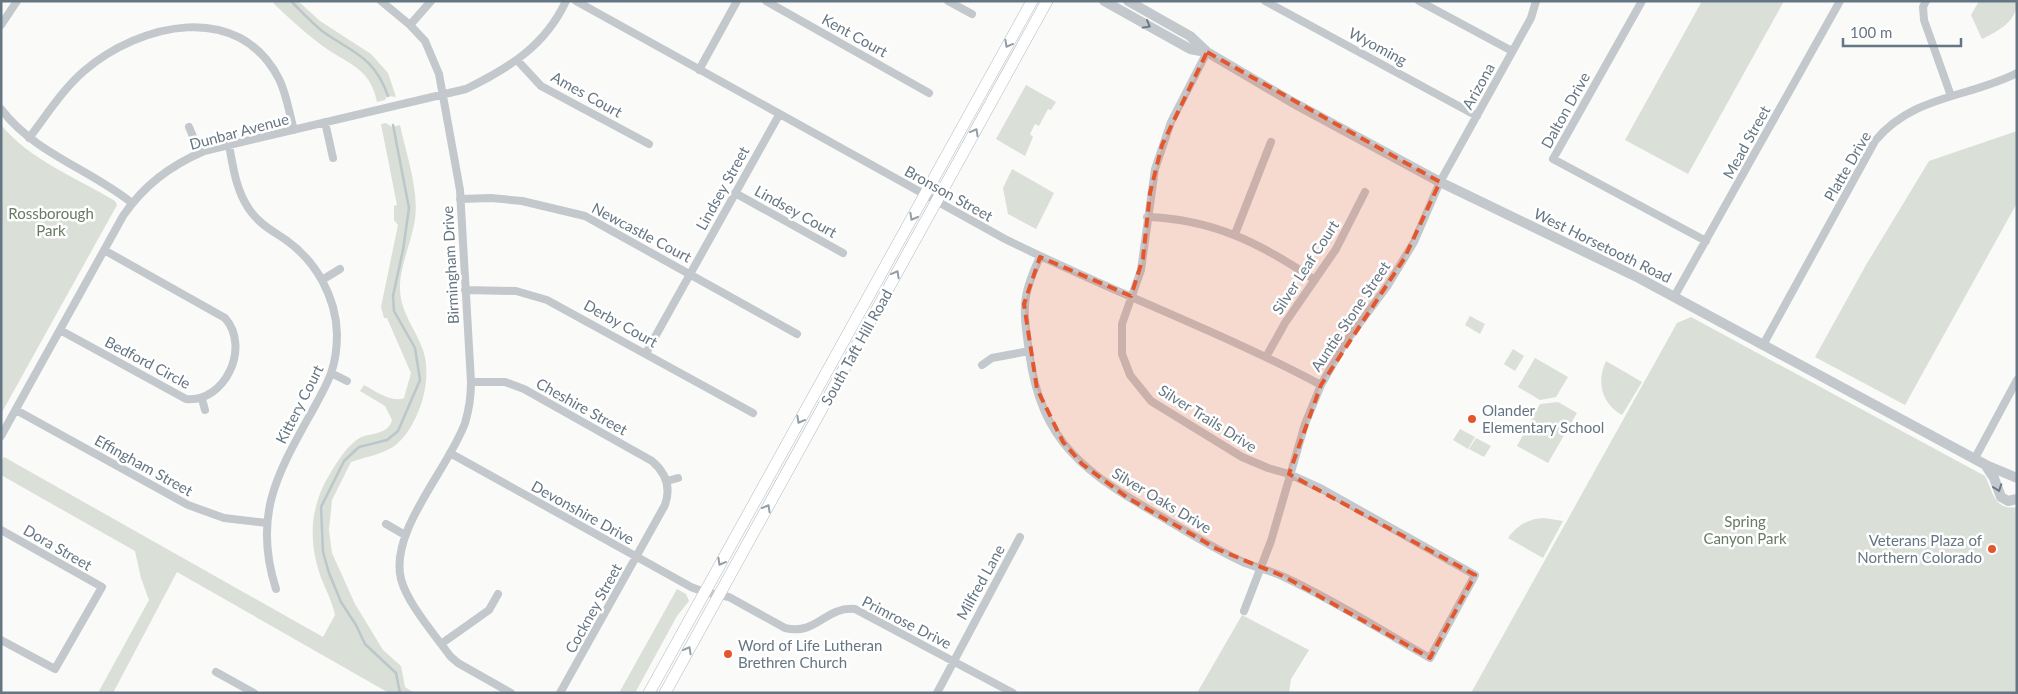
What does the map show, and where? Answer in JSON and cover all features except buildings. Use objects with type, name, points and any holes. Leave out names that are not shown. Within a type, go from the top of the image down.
[{"type":"main road","name":"South Taft Hill Road","points":[[649,693],[1032,1]]},
{"type":"main road","name":"South Taft Hill Road","points":[[664,693],[1047,1]]},
{"type":"street","points":[[1,25],[17,1]]},
{"type":"street","name":"Birmingham Drive","points":[[381,1],[410,25],[431,51],[443,94],[460,199],[471,382],[469,408],[465,422],[405,535],[399,556],[401,578],[408,594],[441,644],[458,663],[511,693]]},
{"type":"street","points":[[410,25],[431,1]]},
{"type":"street","name":"Dunbar Avenue","points":[[1,436],[132,203],[159,176],[200,153],[466,89],[501,72],[534,48],[546,34],[566,1]]},
{"type":"street","name":"Bronson Street","points":[[576,1],[924,196],[1040,257],[1266,357],[1321,385]]},
{"type":"street","points":[[699,70],[737,1]]},
{"type":"street","name":"Kent Court","points":[[766,1],[930,93]]},
{"type":"street","points":[[948,1],[972,14]]},
{"type":"street","name":"West Horsetooth Road","points":[[1104,1],[1190,49],[1207,52]]},
{"type":"street","name":"West Horsetooth Road","points":[[1128,1],[1190,36],[1207,52],[1292,102],[1440,182],[1674,297],[1986,465],[2017,478]]},
{"type":"street","name":"Wyoming","points":[[1265,1],[1477,116]]},
{"type":"street","points":[[1419,1],[1512,51]]},
{"type":"street","name":"Arizona","points":[[1440,182],[1531,18],[1536,1]]},
{"type":"street","name":"Dalton Drive","points":[[1642,1],[1553,159],[1706,241]]},
{"type":"street","name":"Mead Street","points":[[1674,297],[1840,1]]},
{"type":"street","points":[[1926,1],[1923,7],[1924,20],[1951,96]]},
{"type":"street","points":[[29,138],[75,80],[94,62],[150,32],[173,26],[194,24],[210,26],[236,35],[264,57],[279,79],[294,130]]},
{"type":"street","name":"Silver Trails Drive","points":[[1207,52],[1180,102],[1165,137],[1156,169],[1147,217],[1142,264],[1122,324],[1121,346],[1125,365],[1134,382],[1143,393],[1160,407],[1242,457],[1268,468],[1289,474],[1322,489],[1475,575],[1430,658]]},
{"type":"street","name":"Ames Court","points":[[517,60],[542,86],[649,144]]},
{"type":"street","name":"Platte Drive","points":[[1763,345],[1875,141],[1894,121],[1908,112],[2017,73]]},
{"type":"street","points":[[1,109],[29,138],[105,182],[132,203]]},
{"type":"street","name":"Lindsey Street","points":[[646,353],[779,114]]},
{"type":"street","points":[[325,122],[333,158]]},
{"type":"street","points":[[189,127],[200,153]]},
{"type":"street","points":[[1235,234],[1271,142]]},
{"type":"street","name":"Kittery Court","points":[[229,145],[237,184],[249,210],[267,228],[287,241],[305,257],[322,280],[335,316],[336,346],[333,374],[279,471],[273,488],[267,523],[267,549],[276,589]]},
{"type":"street","name":"Auntie Stone Street","points":[[1244,611],[1262,569],[1305,424],[1321,385],[1345,343],[1374,305],[1404,259],[1440,182]]},
{"type":"street","name":"Silver Leaf Court","points":[[1266,357],[1284,323],[1340,242],[1365,192]]},
{"type":"street","name":"Lindsey Court","points":[[735,193],[843,253]]},
{"type":"street","name":"Newcastle Court","points":[[460,199],[492,198],[522,201],[570,212],[597,222],[797,334]]},
{"type":"street","points":[[1147,217],[1187,221],[1235,234],[1282,257],[1315,280]]},
{"type":"street","name":"Bedford Circle","points":[[60,330],[180,397],[202,399],[220,386],[234,360],[237,343],[230,324],[218,314],[104,250]]},
{"type":"street","name":"Silver Oaks Drive","points":[[1040,257],[1027,286],[1024,304],[1029,350],[1037,389],[1048,417],[1063,442],[1082,464],[1104,483],[1217,549],[1285,577],[1430,658]]},
{"type":"street","points":[[322,280],[340,269]]},
{"type":"street","name":"Derby Court","points":[[465,290],[516,291],[547,300],[753,413]]},
{"type":"street","points":[[982,365],[992,358],[1029,350]]},
{"type":"street","points":[[333,374],[347,381]]},
{"type":"street","points":[[1975,458],[2017,380]]},
{"type":"street","name":"Cheshire Street","points":[[471,382],[506,382],[524,389],[652,461],[663,472],[667,481]]},
{"type":"street","points":[[202,399],[205,410]]},
{"type":"street","name":"Effingham Street","points":[[16,410],[188,505],[224,518],[267,523]]},
{"type":"street","name":"Devonshire Drive","points":[[450,453],[704,592]]},
{"type":"street","points":[[1986,465],[1994,478],[2001,497],[2008,501],[2017,499]]},
{"type":"street","points":[[667,481],[678,478]]},
{"type":"street","name":"Cockney Street","points":[[560,693],[665,506],[668,489],[667,481]]},
{"type":"street","points":[[386,524],[405,535]]},
{"type":"street","name":"Dora Street","points":[[1,530],[102,587],[56,669],[1,640]]},
{"type":"street","name":"Milfred Lane","points":[[937,693],[1020,537]]},
{"type":"street","name":"Primrose Drive","points":[[704,592],[719,594],[794,630],[808,629],[840,610],[855,609],[1013,693]]},
{"type":"street","points":[[441,644],[489,610],[498,594]]},
{"type":"street","points":[[216,672],[254,693]]},
{"type":"highlighted area","points":[[1207,52],[1440,182],[1404,259],[1321,385],[1289,474],[1475,575],[1430,658],[1285,577],[1217,549],[1128,498],[1082,464],[1063,442],[1037,389],[1027,336],[1024,304],[1040,257],[1131,296],[1143,258],[1150,193],[1162,145]]},
{"type":"green space","points":[[273,1],[298,1],[320,21],[371,54],[388,73],[396,97],[387,96],[385,100],[377,102],[374,90],[363,73],[314,39],[274,4]]},
{"type":"green space","points":[[1702,1],[1784,1],[1688,174],[1625,140]]},
{"type":"green space","points":[[1979,1],[2017,1],[2014,15],[2006,25],[1982,39],[1971,15]]},
{"type":"green space","points":[[1026,85],[1056,102],[1051,110],[1048,109],[1039,126],[1035,124],[1030,134],[1033,137],[1025,156],[996,139]]},
{"type":"green space","points":[[386,123],[392,127],[400,125],[414,184],[415,219],[400,282],[400,290],[403,306],[423,350],[426,362],[425,387],[418,413],[412,425],[397,444],[381,453],[351,462],[332,500],[329,530],[332,553],[355,604],[383,650],[401,666],[405,687],[414,693],[389,693],[177,572],[113,693],[98,693],[149,600],[141,578],[135,551],[1,475],[1,462],[4,457],[323,637],[335,615],[320,575],[314,548],[313,522],[319,497],[331,472],[350,446],[358,439],[378,433],[387,429],[390,425],[392,420],[385,406],[360,391],[364,385],[389,398],[404,398],[411,373],[387,318],[384,318],[381,307],[398,225],[394,220],[394,206],[397,205],[381,124]]},
{"type":"green space","name":"Rossborough Park","points":[[1,125],[40,158],[115,201],[117,205],[1,414]]},
{"type":"green space","points":[[2017,131],[2017,203],[1905,405],[1815,357],[1866,265],[1929,161]]},
{"type":"green space","points":[[1012,169],[1054,193],[1036,229],[1008,214],[1003,188]]},
{"type":"green space","points":[[1470,316],[1485,324],[1480,334],[1465,325]]},
{"type":"green space","name":"Spring Canyon Park","points":[[1691,317],[1985,476],[1995,499],[1999,503],[2003,506],[2017,507],[2017,693],[1471,693],[1677,323]]},
{"type":"green space","points":[[1513,349],[1524,356],[1515,371],[1504,364]]},
{"type":"green space","points":[[1535,358],[1568,377],[1556,397],[1540,400],[1518,387]]},
{"type":"green space","points":[[1606,361],[1642,382],[1622,415],[1610,405],[1603,392],[1601,377]]},
{"type":"green space","points":[[1558,402],[1577,413],[1548,463],[1517,446],[1540,404]]},
{"type":"green space","points":[[1460,429],[1475,437],[1468,449],[1453,440]]},
{"type":"green space","points":[[1476,438],[1491,446],[1484,457],[1469,449]]},
{"type":"green space","points":[[1544,518],[1563,521],[1543,558],[1508,538],[1523,524]]},
{"type":"green space","points":[[677,589],[686,594],[689,601],[677,616],[635,693],[619,693]]},
{"type":"green space","points":[[1242,615],[1309,650],[1291,679],[1289,693],[1197,693]]},
{"type":"waterway","points":[[291,1],[322,31],[369,64],[376,72],[388,96]]},
{"type":"waterway","points":[[393,125],[409,208],[403,250],[393,296],[394,311],[415,348],[420,380],[398,431],[387,440],[359,447],[344,461],[321,507],[323,552],[341,602],[356,625],[365,644],[396,673],[400,693]]},
{"type":"place","name":"Olander Elementary School","points":[[1472,419]]},
{"type":"place","name":"Veterans Plaza of Northern Colorado","points":[[1992,549]]},
{"type":"place","name":"Word of Life Lutheran Brethren Church","points":[[728,654]]}]
